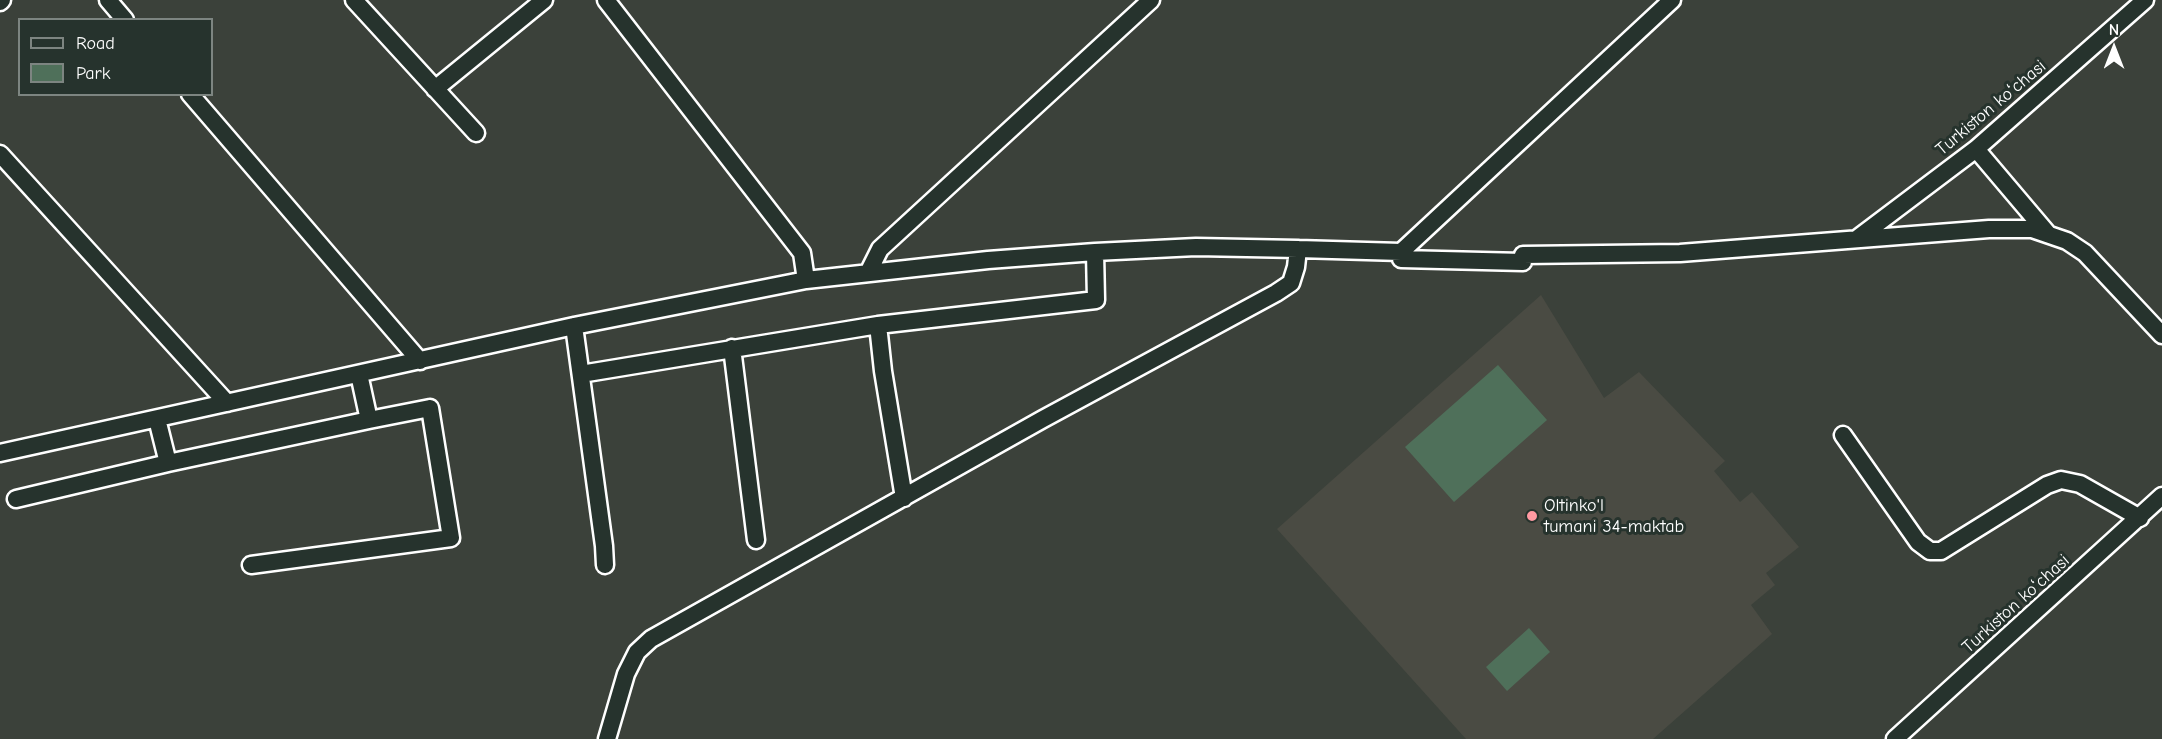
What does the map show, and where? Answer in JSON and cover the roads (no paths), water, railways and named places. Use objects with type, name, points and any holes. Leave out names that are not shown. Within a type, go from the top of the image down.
[{"type":"street","points":[[108,0],[123,18]]},
{"type":"street","points":[[354,0],[476,133]]},
{"type":"street","points":[[435,89],[544,0]]},
{"type":"street","points":[[606,0],[802,253],[806,280]]},
{"type":"street","points":[[868,273],[880,249],[1152,0]]},
{"type":"street","points":[[4,447],[157,419],[574,326],[806,280],[988,260],[1196,247],[1401,252],[1672,0]]},
{"type":"street","name":"Turkiston koʻchasi","points":[[1857,239],[1976,149],[2145,0]]},
{"type":"street","points":[[192,96],[420,361]]},
{"type":"street","points":[[1976,149],[2049,234]]},
{"type":"street","points":[[0,154],[227,403]]},
{"type":"street","points":[[1401,252],[1401,259],[1522,262],[1523,255],[1680,253],[2013,228],[2032,229],[2067,241],[2085,253],[2162,335]]},
{"type":"street","points":[[607,739],[626,674],[637,652],[651,639],[1043,419],[1276,293],[1291,283],[1298,249]]},
{"type":"street","points":[[581,374],[878,325],[1096,300],[1095,252]]},
{"type":"street","points":[[878,325],[883,371],[904,498]]},
{"type":"street","points":[[574,326],[605,565]]},
{"type":"street","points":[[732,348],[756,540]]},
{"type":"street","points":[[359,374],[369,420]]},
{"type":"street","points":[[16,499],[168,463],[430,408],[451,538],[251,565]]},
{"type":"street","points":[[157,419],[168,463]]},
{"type":"street","points":[[1843,435],[1918,542],[1930,551],[1941,551],[2047,485],[2061,480],[2080,484],[2140,518]]},
{"type":"street","name":"Turkiston koʻchasi","points":[[1895,739],[2162,496]]},
{"type":"place","name":"Oltinko'l tumani 34-maktab","points":[[1532,516]]}]
